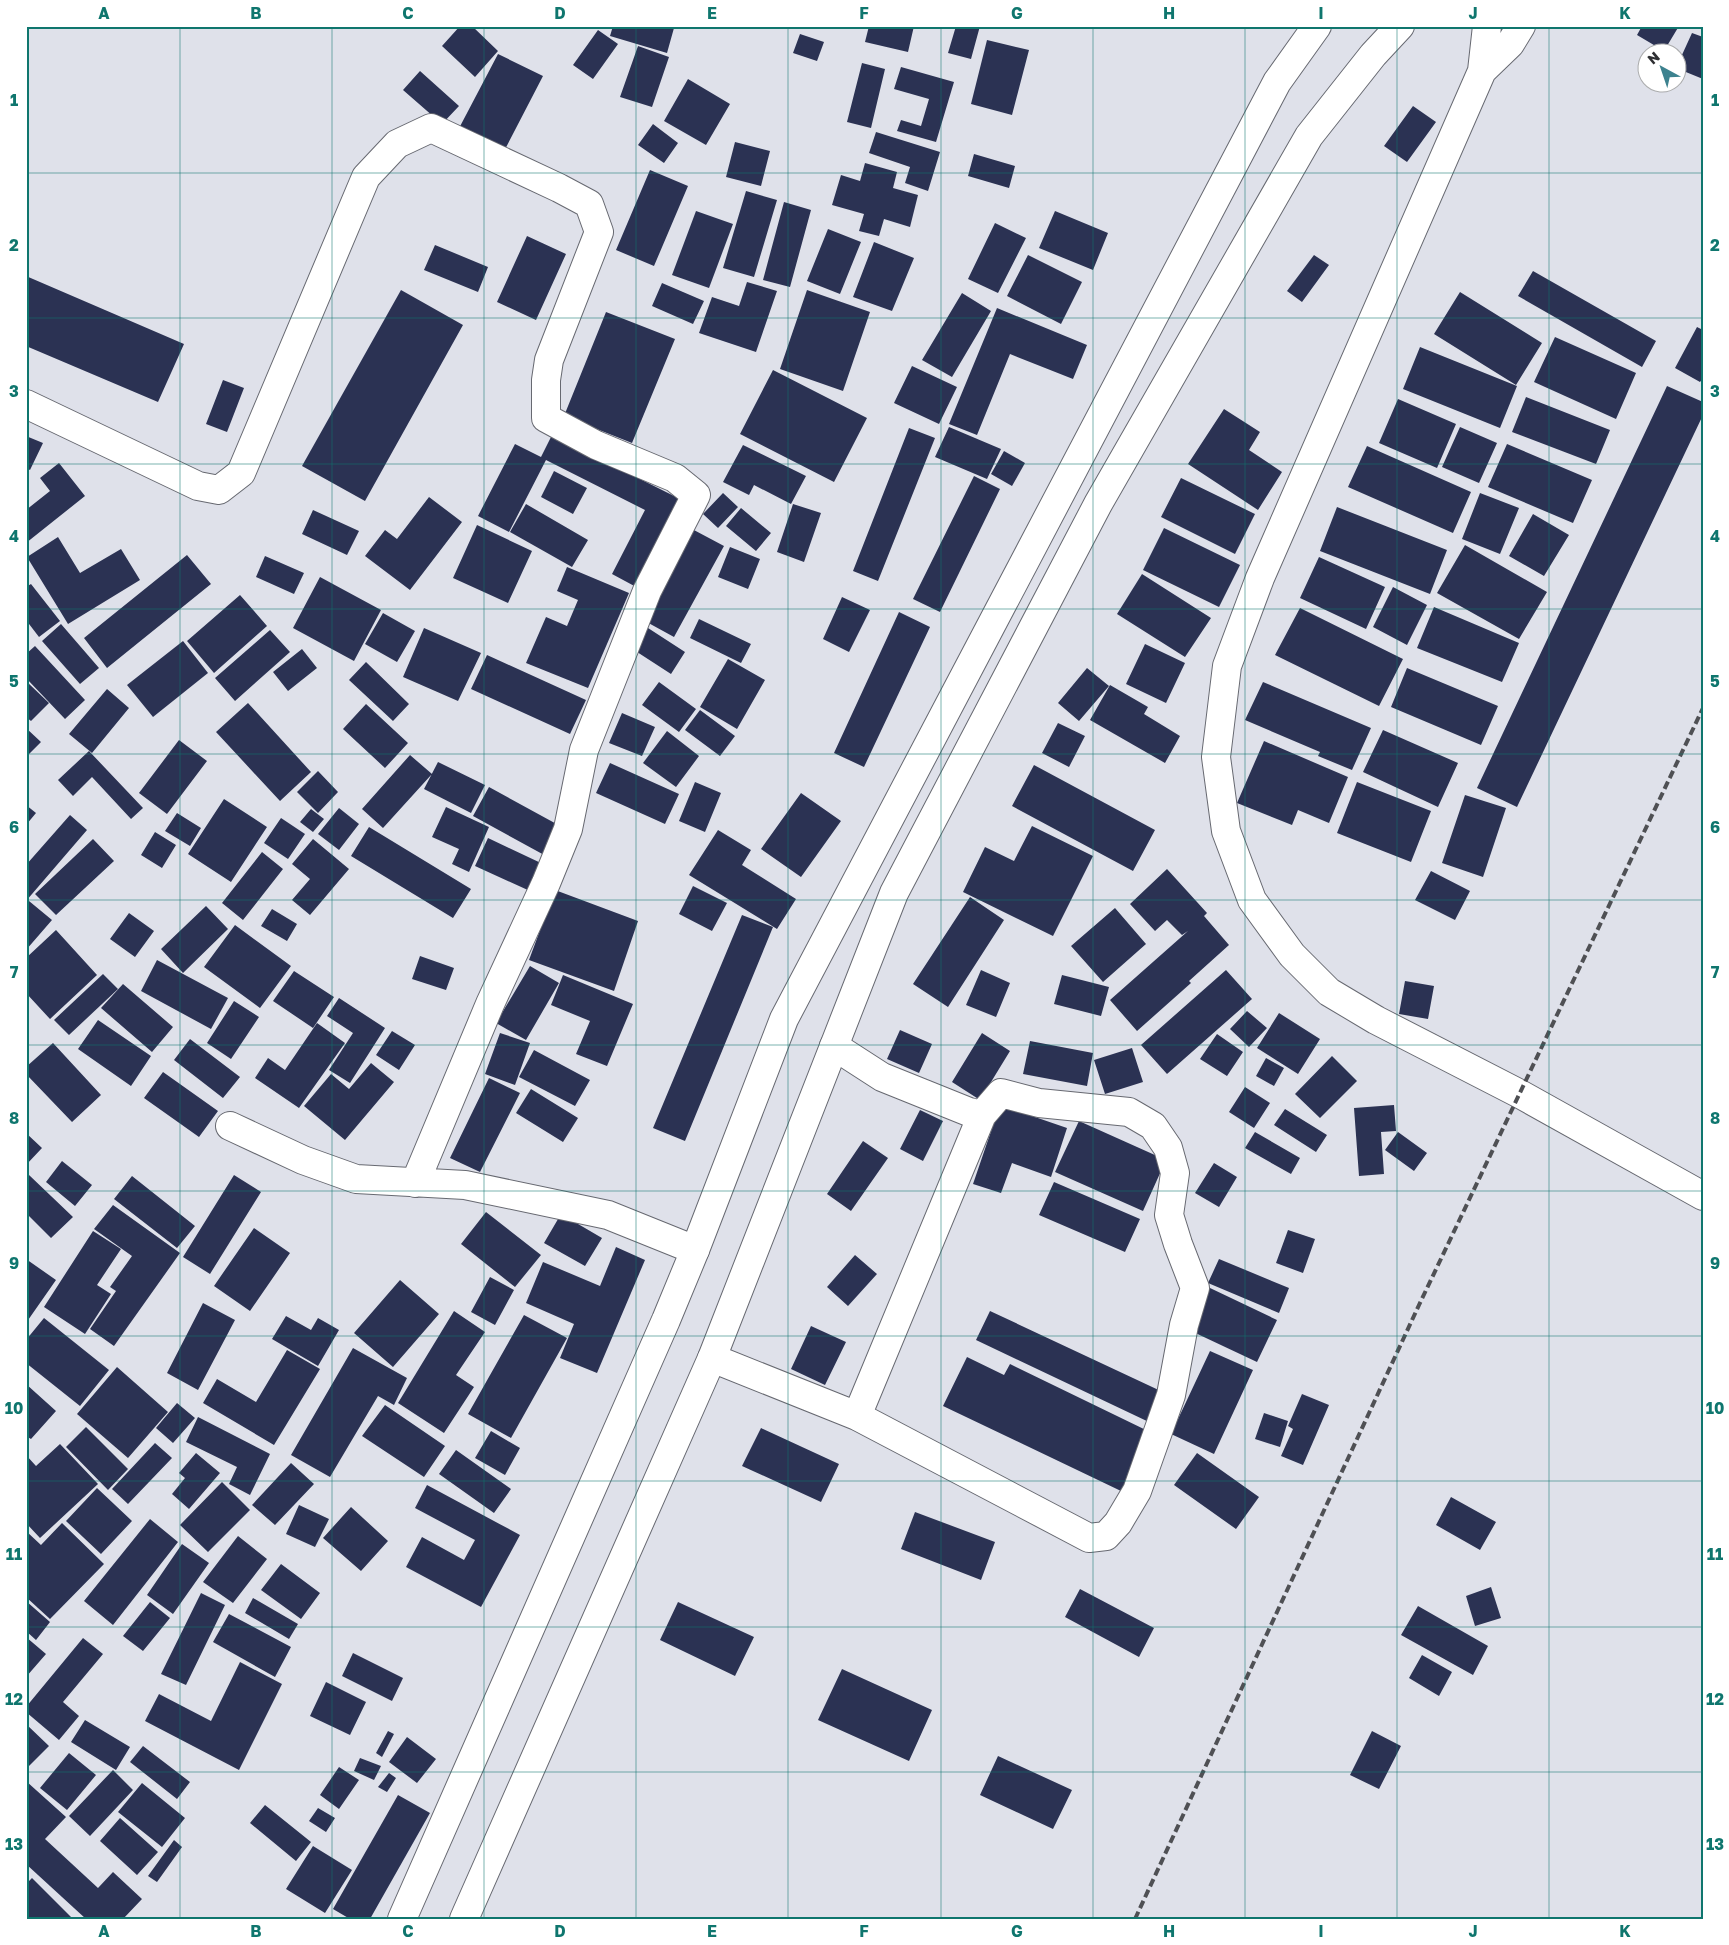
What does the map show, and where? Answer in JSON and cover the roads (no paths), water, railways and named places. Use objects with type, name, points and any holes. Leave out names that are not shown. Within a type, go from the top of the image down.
[{"type":"street","points":[[402,1919],[662,1329],[695,1250],[784,1019],[1277,82],[1317,26]]},
{"type":"street","points":[[464,1919],[712,1358],[894,893],[1098,504],[1309,136],[1373,55],[1400,26]]},
{"type":"street","points":[[1487,26],[1482,71],[1260,578],[1227,666],[1216,758],[1226,832],[1252,900],[1292,955],[1330,992],[1376,1020],[1520,1094],[1703,1196]]},
{"type":"street","points":[[1482,71],[1510,44],[1521,26]]},
{"type":"street","points":[[26,404],[198,486],[219,490],[241,473],[366,177],[397,144],[431,128],[589,204],[599,232],[549,360],[546,380],[546,418],[596,445],[675,478],[696,495],[647,591],[584,750],[568,829],[546,884],[490,1004],[415,1183]]},
{"type":"street","points":[[834,1046],[882,1077],[968,1112],[982,1115]]},
{"type":"street","points":[[712,1358],[857,1416],[1089,1538],[1106,1536],[1118,1523],[1137,1491],[1171,1395],[1184,1324],[1195,1288],[1169,1215],[1176,1173],[1168,1148],[1153,1126],[1129,1112],[1039,1103],[1001,1093],[982,1115],[857,1416]]},
{"type":"street","points":[[230,1126],[303,1160],[356,1179],[465,1185],[608,1215],[695,1250]]},
{"type":"railway","points":[[1135,1919],[1419,1305],[1703,708]]}]
